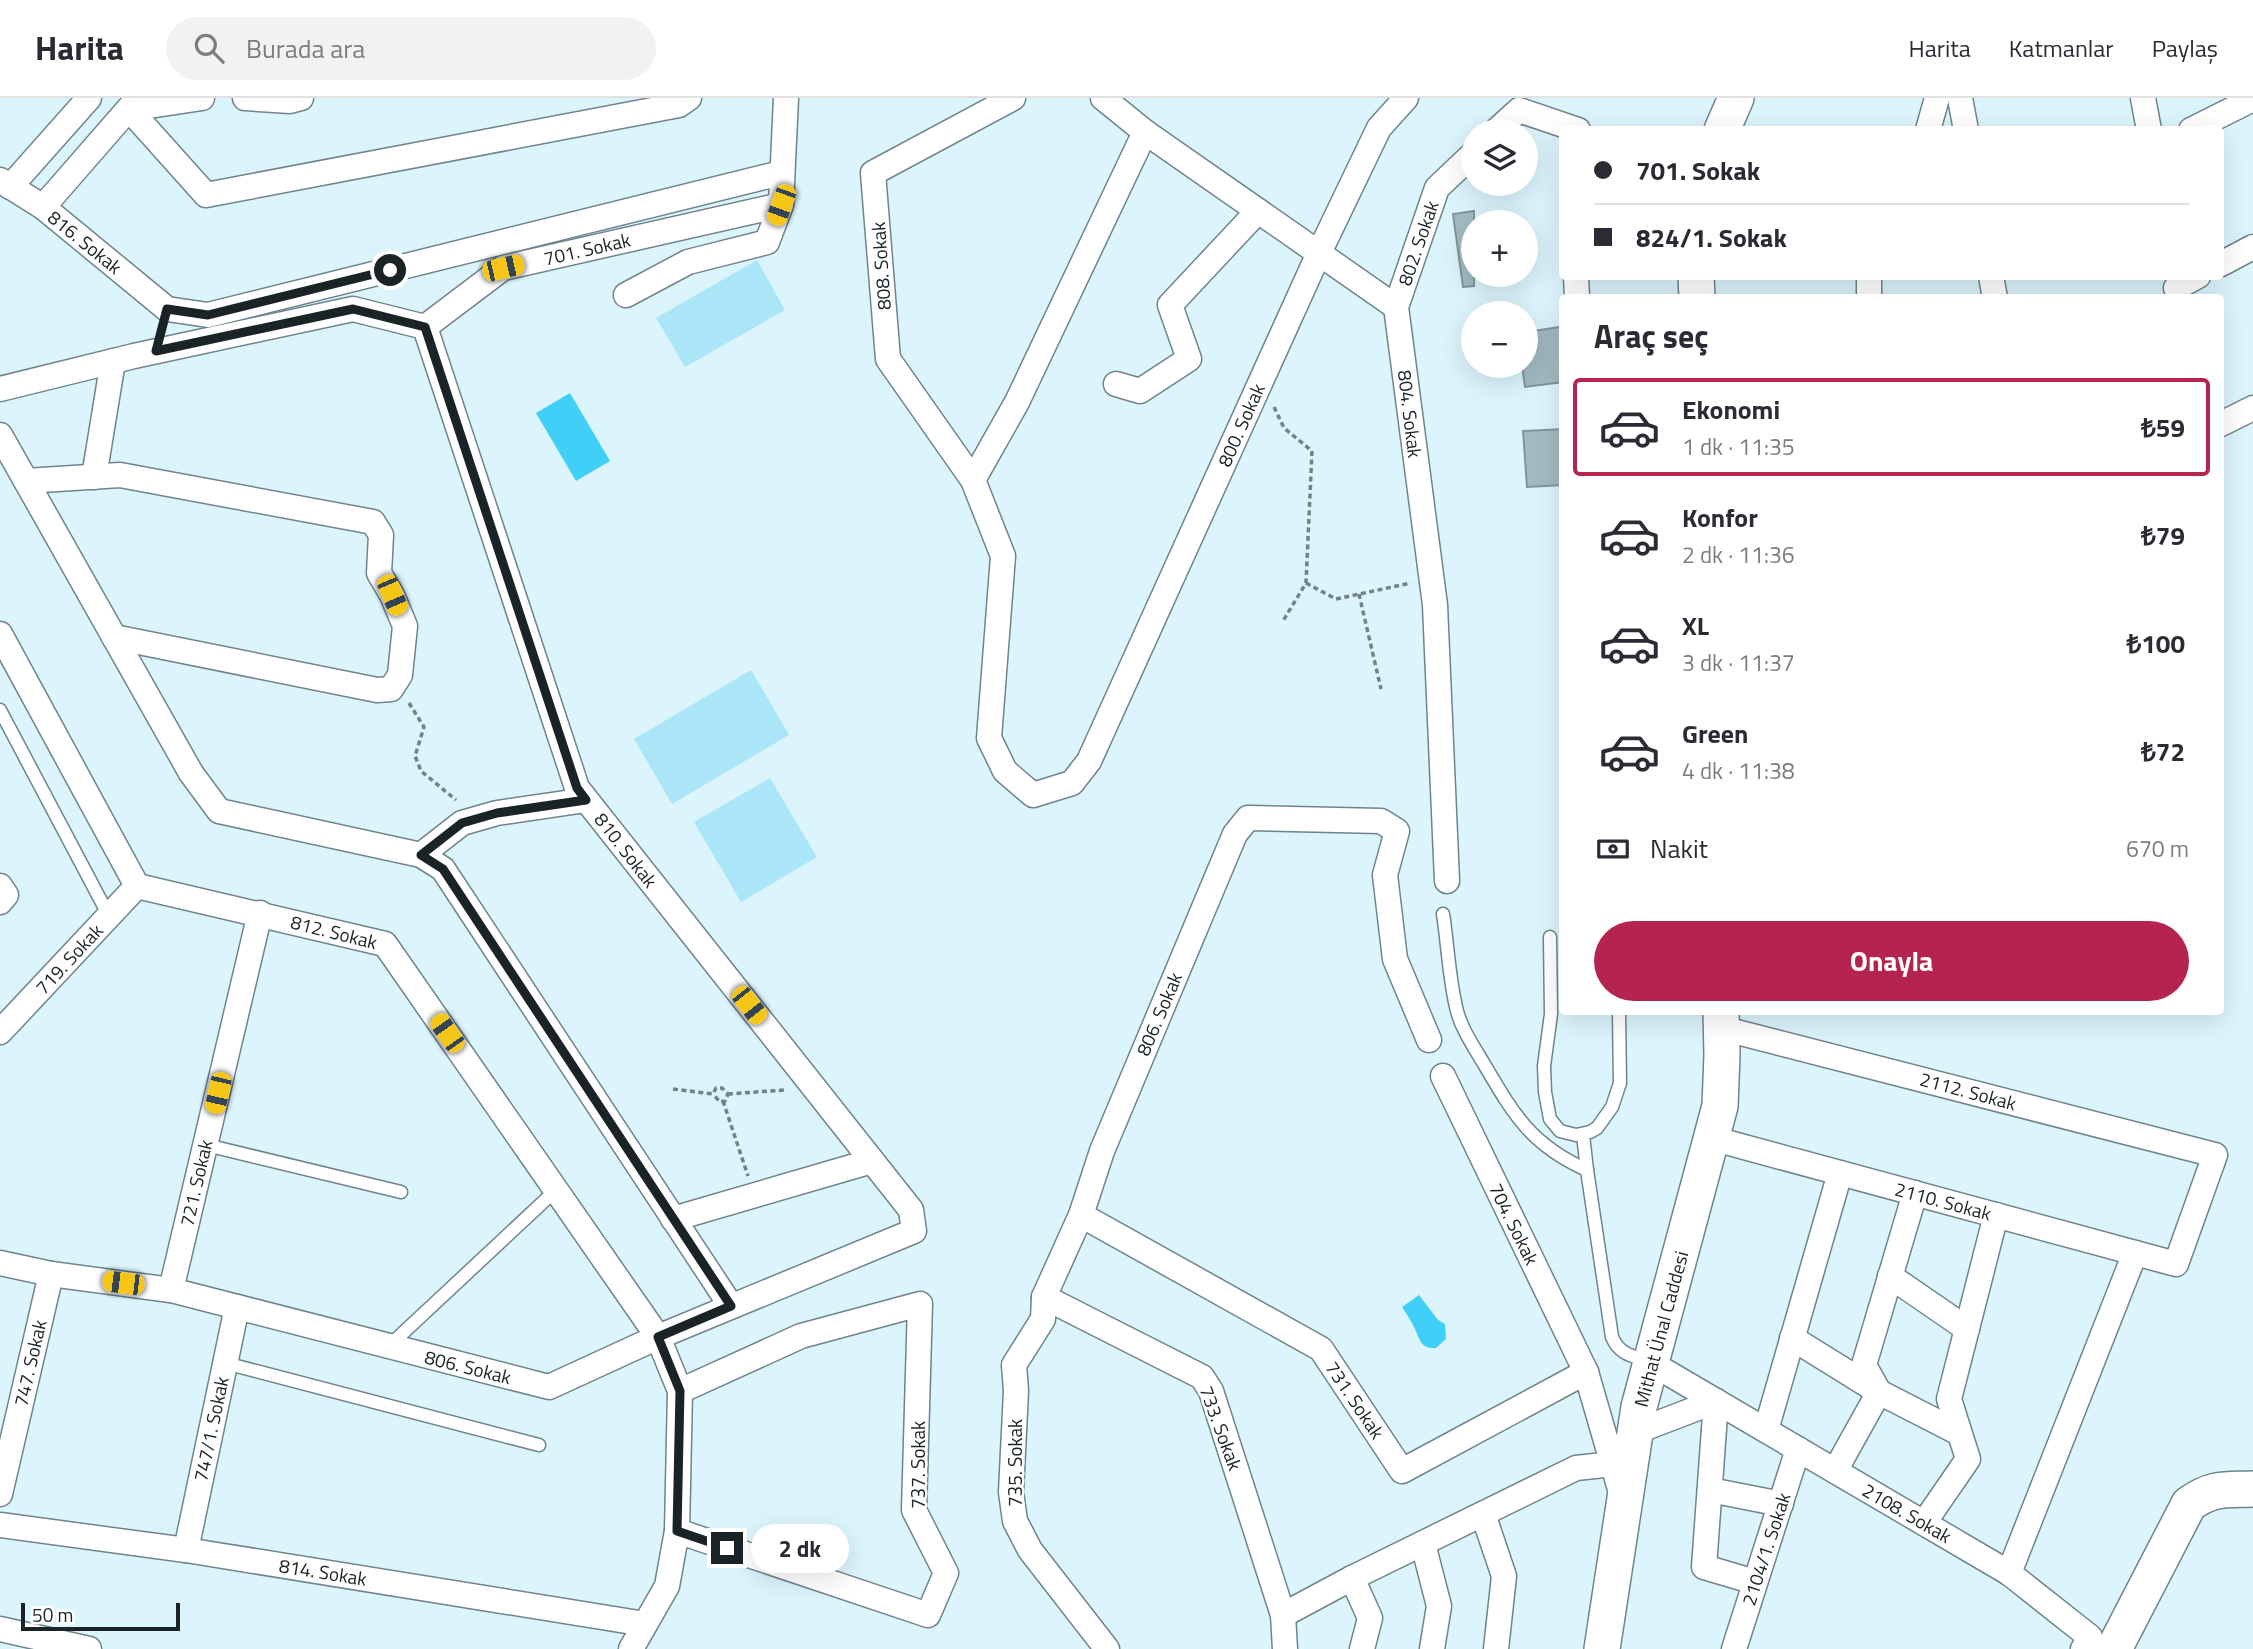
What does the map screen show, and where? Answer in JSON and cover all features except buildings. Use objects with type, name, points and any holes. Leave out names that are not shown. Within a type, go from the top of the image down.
[{"type":"main road","points":[[1724,126],[1736,98]]},
{"type":"main road","name":"Mithat Ünal Caddesi","points":[[1602,1649],[1639,1407],[1720,1105],[1721,1020]]},
{"type":"main road","points":[[2096,1645],[2189,1504],[2212,1491],[2253,1489]]},
{"type":"street","points":[[5,184],[89,98]]},
{"type":"street","points":[[43,207],[133,103],[202,98]]},
{"type":"street","points":[[245,98],[290,101],[301,98]]},
{"type":"street","points":[[133,103],[206,195],[679,105],[689,98]]},
{"type":"street","points":[[626,295],[688,262],[767,242],[781,205],[786,98]]},
{"type":"street","name":"808. Sokak","points":[[972,480],[888,359],[873,173],[1013,98]]},
{"type":"street","points":[[1103,98],[1144,132],[1396,306]]},
{"type":"street","name":"800. Sokak","points":[[972,480],[1003,556],[989,738],[1005,771],[1033,795],[1072,783],[1089,761],[1319,253],[1379,128],[1406,98]]},
{"type":"street","points":[[1928,126],[1937,98]]},
{"type":"street","points":[[1960,98],[1965,126]]},
{"type":"street","points":[[2143,98],[2148,126]]},
{"type":"street","points":[[2199,126],[2253,99]]},
{"type":"street","points":[[1509,119],[1519,110],[1566,126]]},
{"type":"street","points":[[972,480],[1017,402],[1144,132]]},
{"type":"street","name":"802. Sokak","points":[[1396,306],[1437,188],[1461,165]]},
{"type":"street","name":"701. Sokak","points":[[167,309],[208,315],[781,173]]},
{"type":"street","name":"816. Sokak","points":[[5,184],[43,207],[167,309]]},
{"type":"street","name":"701. Sokak","points":[[425,327],[503,268],[781,205]]},
{"type":"street","points":[[1116,384],[1140,391],[1189,359],[1170,305],[1258,211]]},
{"type":"street","points":[[2224,262],[2253,247]]},
{"type":"street","name":"804. Sokak","points":[[1396,306],[1436,619],[1447,881]]},
{"type":"street","points":[[156,351],[167,309]]},
{"type":"street","points":[[0,389],[156,351],[353,309],[425,327]]},
{"type":"street","name":"810. Sokak","points":[[425,327],[577,788],[911,1210],[914,1231]]},
{"type":"street","points":[[94,477],[113,361]]},
{"type":"street","points":[[2224,422],[2253,408]]},
{"type":"street","points":[[0,435],[191,773],[219,811],[421,855],[443,869],[731,1306]]},
{"type":"street","points":[[26,481],[120,475],[373,522],[381,535],[379,573],[405,626],[400,675],[391,689],[377,690],[114,638]]},
{"type":"street","points":[[0,634],[137,886]]},
{"type":"street","points":[[421,855],[462,823],[497,813],[586,800]]},
{"type":"street","name":"806. Sokak","points":[[1044,1297],[1081,1215],[1102,1151],[1234,834],[1248,818],[1381,821],[1397,831],[1385,875],[1395,959],[1429,1040]]},
{"type":"street","points":[[0,886],[6,895],[0,902]]},
{"type":"street","name":"812. Sokak","points":[[137,886],[385,944],[658,1337],[680,1391]]},
{"type":"street","name":"719. Sokak","points":[[0,1032],[137,886]]},
{"type":"street","name":"721. Sokak","points":[[171,1290],[260,913]]},
{"type":"street","name":"2112. Sokak","points":[[1721,1020],[2215,1156],[2176,1264]]},
{"type":"street","name":"704. Sokak","points":[[1443,1076],[1586,1372],[1624,1503]]},
{"type":"street","name":"2110. Sokak","points":[[1711,1139],[2176,1264]]},
{"type":"street","points":[[673,1219],[872,1161]]},
{"type":"street","points":[[1766,1430],[1840,1173]]},
{"type":"street","points":[[1879,1392],[1864,1365],[1915,1193]]},
{"type":"street","name":"731. Sokak","points":[[1081,1215],[1321,1349],[1402,1471],[1586,1372]]},
{"type":"street","points":[[1924,1523],[1968,1459],[1949,1399],[1996,1215]]},
{"type":"street","name":"806. Sokak","points":[[0,1263],[51,1274],[171,1290],[549,1387],[658,1337],[914,1231]]},
{"type":"street","points":[[2009,1573],[2135,1253]]},
{"type":"street","name":"747. Sokak","points":[[0,1494],[51,1274]]},
{"type":"street","points":[[1890,1276],[1967,1329]]},
{"type":"street","name":"733. Sokak","points":[[1044,1297],[1202,1377],[1211,1391],[1283,1615],[1285,1649]]},
{"type":"street","name":"735. Sokak","points":[[1044,1297],[1042,1319],[1014,1364],[1016,1391],[1011,1492],[1015,1521],[1030,1550],[1107,1649]]},
{"type":"street","name":"737. Sokak","points":[[677,1531],[928,1615],[946,1573],[914,1510],[920,1304],[801,1336],[680,1391]]},
{"type":"street","name":"747/1. Sokak","points":[[186,1550],[237,1307]]},
{"type":"street","points":[[1792,1338],[1879,1392],[1959,1433]]},
{"type":"street","name":"2108. Sokak","points":[[1651,1363],[2009,1573],[2096,1645]]},
{"type":"street","points":[[631,1649],[667,1586],[677,1531],[680,1391]]},
{"type":"street","points":[[1835,1471],[1879,1392]]},
{"type":"street","points":[[1283,1615],[1352,1578],[1576,1468],[1613,1464],[1636,1432],[1717,1401],[1704,1567],[1755,1582]]},
{"type":"street","name":"2104/1. Sokak","points":[[1734,1649],[1798,1449]]},
{"type":"street","points":[[1710,1490],[1781,1504]]},
{"type":"street","points":[[1483,1514],[1504,1576],[1496,1649]]},
{"type":"street","name":"814. Sokak","points":[[0,1525],[186,1550],[645,1624]]},
{"type":"street","points":[[1423,1544],[1439,1606],[1432,1649]]},
{"type":"street","points":[[1352,1578],[1370,1618],[1362,1649]]},
{"type":"street","points":[[0,1629],[89,1649]]},
{"type":"lane","points":[[0,710],[109,916]]},
{"type":"lane","points":[[1443,914],[1458,1011],[1466,1033],[1521,1123],[1549,1150],[1587,1170]]},
{"type":"lane","points":[[1550,937],[1550,1014],[1544,1066],[1547,1112],[1560,1131],[1583,1135],[1597,1128],[1607,1115],[1620,1083],[1619,1015]]},
{"type":"lane","points":[[1583,1135],[1612,1337],[1624,1353],[1651,1363]]},
{"type":"lane","points":[[206,1145],[401,1192]]},
{"type":"lane","points":[[389,1346],[556,1190]]},
{"type":"lane","points":[[225,1363],[539,1445]]},
{"type":"path","points":[[1261,382],[1284,428],[1312,450],[1306,583],[1283,621]]},
{"type":"path","points":[[1306,583],[1336,599],[1432,579]]},
{"type":"path","points":[[1359,594],[1381,689]]},
{"type":"path","points":[[395,682],[424,727],[415,756],[421,771],[456,799],[462,823]]},
{"type":"path","points":[[713,1094],[716,1088],[722,1087],[728,1094]]},
{"type":"path","points":[[723,1101],[728,1094],[814,1087]]},
{"type":"path","points":[[673,1089],[713,1094],[717,1100],[723,1101]]},
{"type":"path","points":[[723,1101],[755,1195]]},
{"type":"shaded area","points":[[757,260],[785,310],[685,367],[656,318]]},
{"type":"shaded area","points":[[751,670],[789,735],[672,804],[634,739]]},
{"type":"shaded area","points":[[770,778],[817,857],[741,902],[694,822]]},
{"type":"water","points":[[570,393],[610,461],[576,481],[536,413]]},
{"type":"water","points":[[1419,1295],[1438,1320],[1445,1324],[1446,1339],[1436,1348],[1427,1347],[1421,1342],[1402,1307]]},
{"type":"route","points":[[390,270],[208,315],[167,309],[156,351],[353,309],[425,327],[577,788],[586,800],[497,813],[462,823],[421,855],[443,869],[731,1306],[658,1337],[680,1391],[677,1531],[727,1548]]}]
